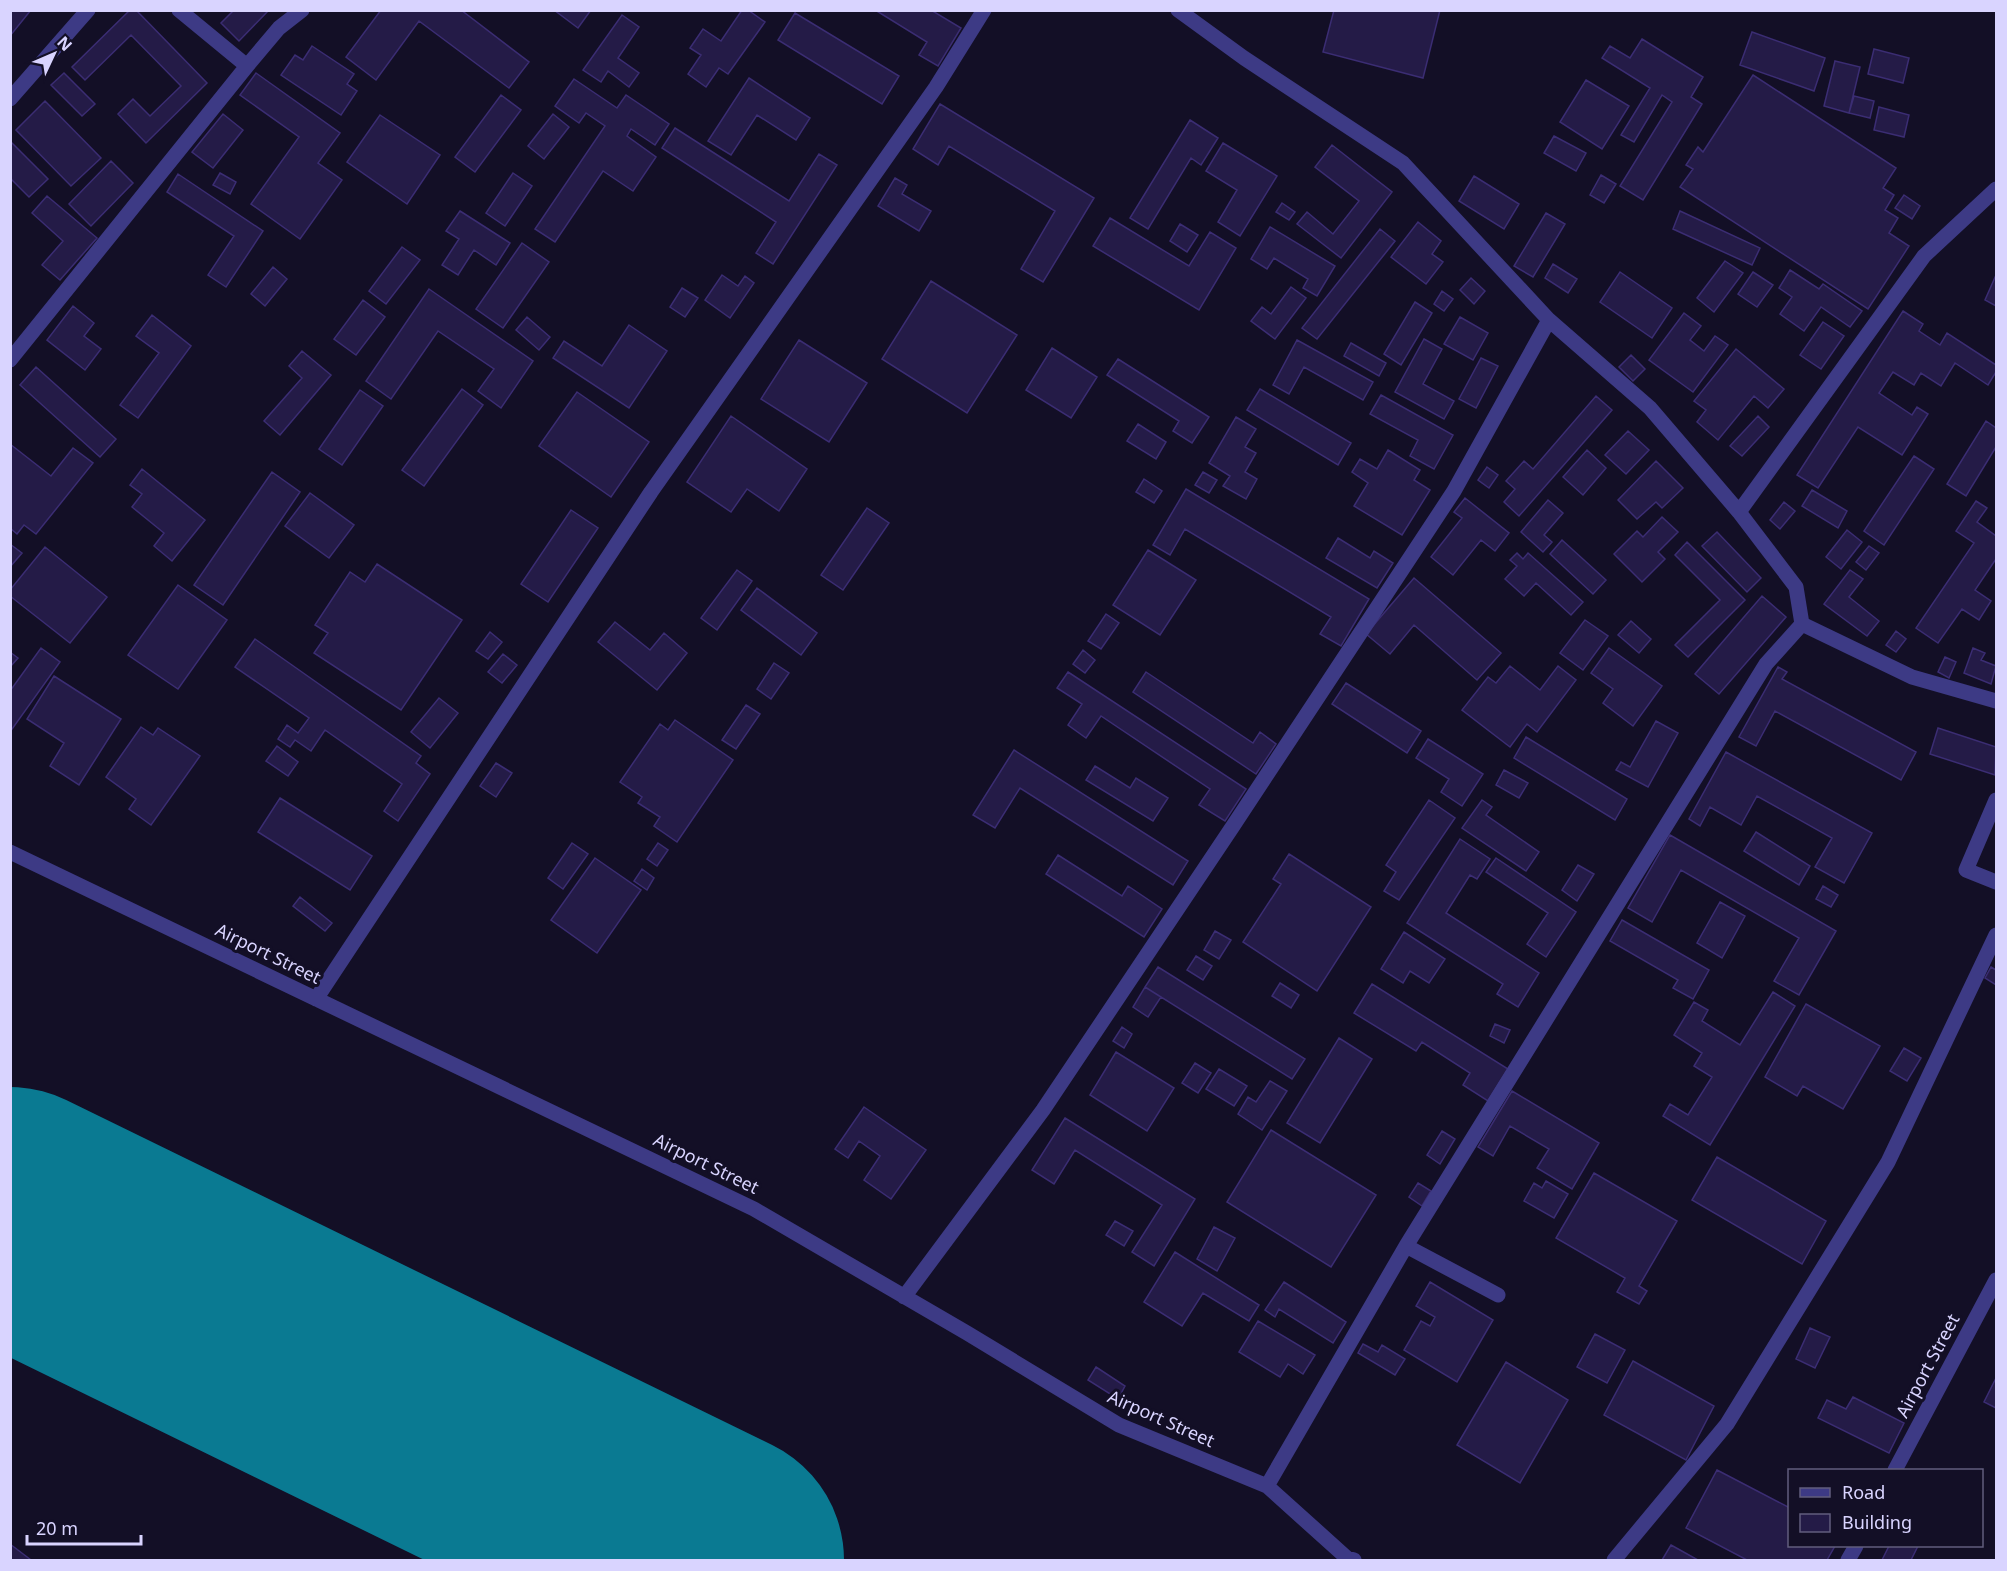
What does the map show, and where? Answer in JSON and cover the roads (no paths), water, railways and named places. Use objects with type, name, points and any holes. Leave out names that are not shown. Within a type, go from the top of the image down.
[{"type":"street","points":[[10,99],[88,10]]},
{"type":"street","points":[[179,10],[247,66]]},
{"type":"street","points":[[10,360],[247,66],[279,28],[302,10]]},
{"type":"street","points":[[316,999],[651,492],[936,87],[984,10]]},
{"type":"street","points":[[1178,10],[1244,58],[1403,163],[1550,320],[1650,408],[1739,512],[1796,587],[1802,624]]},
{"type":"street","points":[[1739,512],[1924,256],[1996,189]]},
{"type":"street","points":[[904,1297],[1043,1110],[1233,826],[1454,491],[1550,320]]},
{"type":"street","points":[[1802,624],[1912,677],[1996,701]]},
{"type":"street","points":[[1268,1486],[1406,1246],[1766,664],[1802,624]]},
{"type":"street","points":[[1996,800],[1966,870],[1996,882]]},
{"type":"street","name":"Airport Street","points":[[10,852],[754,1209],[1119,1425],[1268,1486],[1347,1558],[1354,1560]]},
{"type":"street","points":[[1614,1560],[1727,1424],[1888,1162],[1996,935]]},
{"type":"street","points":[[1406,1246],[1498,1295]]},
{"type":"street","name":"Airport Street","points":[[1896,1469],[1996,1280]]}]
